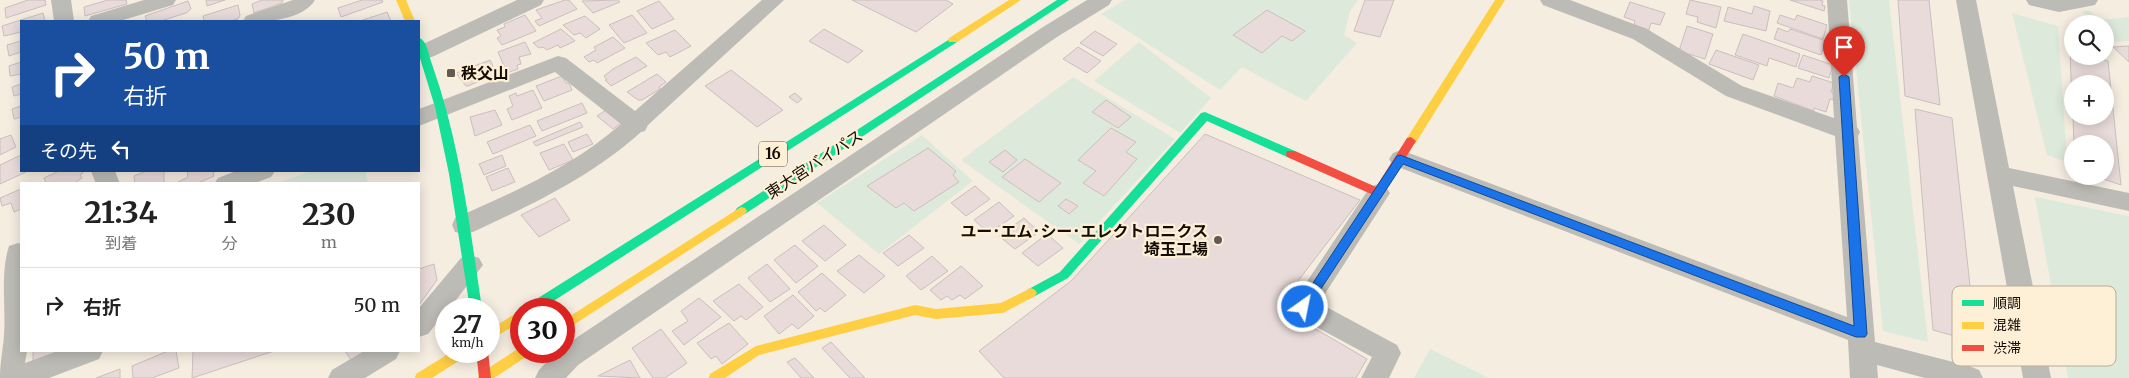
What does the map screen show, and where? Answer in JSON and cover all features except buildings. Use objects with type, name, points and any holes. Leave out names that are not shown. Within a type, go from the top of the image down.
[{"type":"main road","points":[[401,0],[410,20]]},
{"type":"main road","name":"東大宮バイパス","points":[[548,298],[1016,0]]},
{"type":"main road","name":"東大宮バイパス","points":[[575,319],[1064,0]]},
{"type":"main road","points":[[715,378],[756,351],[774,346],[915,310],[936,314],[1003,308],[1027,297],[1064,275],[1205,116],[1378,193],[1500,0]]},
{"type":"main road","points":[[421,46],[442,108],[456,172],[475,298]]},
{"type":"main road","points":[[484,371],[510,358]]},
{"type":"main road","points":[[421,378],[445,363]]},
{"type":"street","points":[[61,0],[64,20]]},
{"type":"street","points":[[101,20],[166,0]]},
{"type":"street","points":[[256,20],[302,4],[305,0]]},
{"type":"street","points":[[421,46],[534,0]]},
{"type":"street","points":[[464,224],[541,190],[572,173],[606,150],[637,125],[774,0]]},
{"type":"street","points":[[549,378],[569,357],[1042,38],[1102,0]]},
{"type":"street","points":[[1550,0],[1640,34],[1734,91],[1848,132]]},
{"type":"street","points":[[1837,0],[1848,132],[1864,378]]},
{"type":"street","points":[[1966,0],[2019,286]]},
{"type":"street","points":[[2036,0],[2059,5],[2088,0]]},
{"type":"street","points":[[420,118],[558,63],[637,125]]},
{"type":"street","points":[[1400,159],[1862,342],[1969,378]]},
{"type":"street","points":[[1997,174],[2129,202]]},
{"type":"street","points":[[1375,378],[1388,353],[1303,307],[1378,193]]},
{"type":"street","points":[[8,378],[17,336],[13,251]]},
{"type":"street","points":[[420,325],[470,264]]},
{"type":"street","points":[[17,378],[87,352]]},
{"type":"street","points":[[342,378],[385,352]]},
{"type":"green space","points":[[1125,0],[1358,0],[1350,11],[1344,35],[1357,43],[1306,101],[1242,67],[1220,90],[1101,14]]},
{"type":"green space","points":[[1849,0],[1889,0],[1928,342],[1883,331]]},
{"type":"green space","points":[[2088,10],[2094,15],[2085,15],[2082,12]]},
{"type":"green space","points":[[2012,13],[2058,26],[2065,135],[2064,161],[2047,155]]},
{"type":"green space","points":[[2129,17],[2129,41],[2114,42],[2114,19]]},
{"type":"green space","points":[[1139,42],[1211,98],[1180,133],[1094,81]]},
{"type":"green space","points":[[1073,77],[1175,139],[1079,244],[961,160]]},
{"type":"green space","points":[[922,135],[973,181],[879,254],[817,203]]},
{"type":"green space","points":[[309,172],[366,172],[368,182],[280,182]]},
{"type":"green space","points":[[2035,197],[2129,216],[2129,378],[2068,378],[2066,366],[2116,366],[2116,286],[2051,286]]},
{"type":"green space","points":[[1430,349],[1489,378],[1414,378]]},
{"type":"traffic: fast","points":[[741,211],[1064,0]]},
{"type":"traffic: fast","points":[[548,298],[953,40]]},
{"type":"traffic: fast","points":[[420,44],[440,107],[448,140],[461,207],[474,298]]},
{"type":"traffic: fast","points":[[1031,293],[1064,275],[1205,116],[1291,154]]},
{"type":"traffic: slow","points":[[401,0],[410,20]]},
{"type":"traffic: slow","points":[[953,40],[1016,0]]},
{"type":"traffic: slow","points":[[1411,141],[1500,0]]},
{"type":"traffic: slow","points":[[575,319],[741,211]]},
{"type":"traffic: slow","points":[[715,378],[756,351],[915,310],[936,314],[1003,308],[1031,293]]},
{"type":"traffic: slow","points":[[500,329],[510,322]]},
{"type":"traffic: slow","points":[[484,378],[510,361]]},
{"type":"traffic: slow","points":[[421,378],[445,363]]},
{"type":"traffic: jam","points":[[1291,154],[1378,193],[1411,141]]},
{"type":"traffic: jam","points":[[483,363],[485,377]]},
{"type":"place","name":"秩父山","points":[[451,73]]},
{"type":"place","name":"ユー･エム･シー･エレクトロニクス 埼玉工場","points":[[1218,240]]},
{"type":"route","points":[[1303,307],[1400,159],[1861,334],[1844,77]]}]
